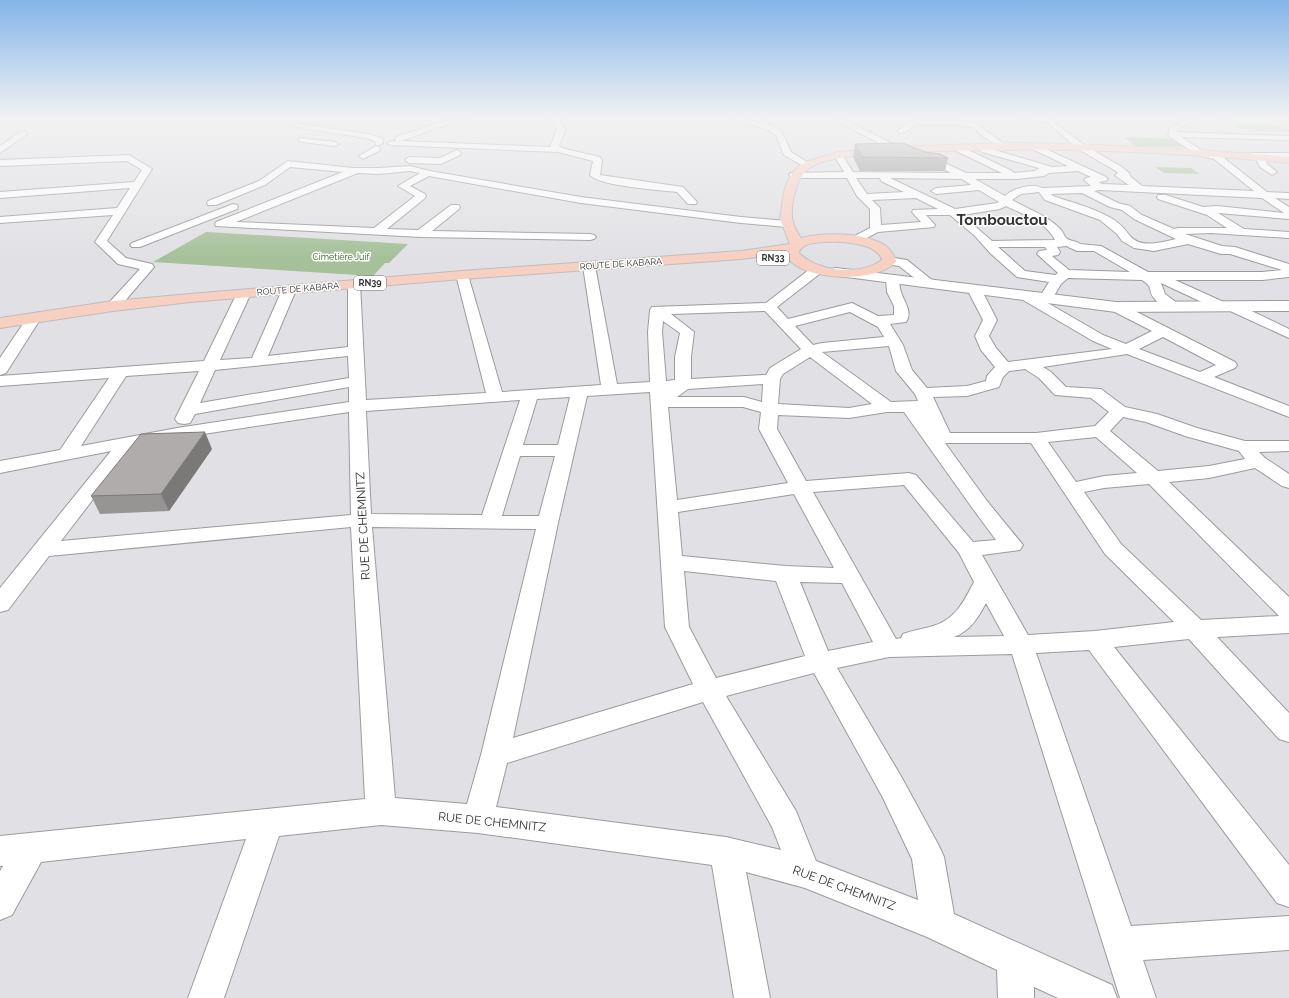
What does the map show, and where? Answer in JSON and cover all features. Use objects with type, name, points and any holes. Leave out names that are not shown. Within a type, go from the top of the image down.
[{"type":"main road","points":[[805,165],[794,175],[788,191],[786,222],[803,230],[819,235],[841,239]]},
{"type":"main road","name":"RN33","points":[[741,255],[795,246],[795,237],[786,222]]},
{"type":"main road","points":[[836,272],[811,267],[795,259],[792,254],[795,246],[815,239],[855,240],[872,245],[885,251],[889,256],[889,261],[885,266],[885,276]]},
{"type":"main road","name":"RN33","points":[[741,255],[785,259],[811,267]]},
{"type":"main road","name":"ROUTE DE KABARA","points":[[0,323],[112,306],[244,293],[462,275],[741,255]]},
{"type":"street","points":[[112,306],[148,267],[122,261],[101,242],[147,169],[140,165]]},
{"type":"street","points":[[202,207],[262,183],[287,165]]},
{"type":"street","points":[[293,165],[333,169],[378,171],[402,167],[581,200],[741,220],[786,222]]},
{"type":"street","points":[[416,169],[421,165]]},
{"type":"street","points":[[597,165],[595,175],[597,177],[607,180],[680,189],[692,202]]},
{"type":"street","points":[[844,165],[861,194],[875,208],[876,228]]},
{"type":"street","points":[[941,165],[961,174]]},
{"type":"street","points":[[947,165],[982,188],[1040,220],[1057,232],[1061,240],[1066,244]]},
{"type":"street","points":[[993,165],[1017,176],[1027,184],[1044,193],[1104,218],[1122,232],[1126,239],[1138,246]]},
{"type":"street","points":[[1037,165],[1056,170]]},
{"type":"street","points":[[1072,165],[1079,168],[1098,183],[1143,196],[1162,198],[1211,213],[1222,218],[1241,232]]},
{"type":"street","points":[[1113,165],[1126,174],[1120,175],[1129,180],[1143,196]]},
{"type":"street","points":[[1227,165],[1254,185],[1264,195],[1289,211]]},
{"type":"street","points":[[1264,165],[1272,172]]},
{"type":"street","points":[[794,175],[881,177],[961,174],[1017,176],[1044,173],[1039,171],[1079,168]]},
{"type":"street","points":[[263,196],[280,187],[333,169]]},
{"type":"street","points":[[356,170],[220,224],[421,234],[590,237]]},
{"type":"street","points":[[376,232],[408,208],[421,196],[403,186],[428,173]]},
{"type":"street","points":[[1034,174],[1055,183]]},
{"type":"street","points":[[881,177],[952,212],[979,234],[1021,274],[1062,277],[1262,276],[1289,273]]},
{"type":"street","points":[[881,177],[887,196]]},
{"type":"street","points":[[1027,184],[1098,183],[1129,180]]},
{"type":"street","points":[[262,183],[301,192]]},
{"type":"street","points":[[1006,200],[1044,193],[1084,190],[1098,183]]},
{"type":"street","points":[[1212,193],[1192,184],[1254,185]]},
{"type":"street","points":[[0,195],[137,185]]},
{"type":"street","points":[[936,191],[982,188],[1044,193]]},
{"type":"street","points":[[1084,190],[1114,205],[1126,208],[1138,217],[1188,240],[1221,250],[1231,250],[1289,268]]},
{"type":"street","points":[[855,240],[876,228],[930,225],[916,212],[952,212],[1000,206],[1019,191],[1044,193]]},
{"type":"street","points":[[1126,208],[1143,196],[1212,193],[1289,196]]},
{"type":"street","points":[[865,197],[919,195]]},
{"type":"street","points":[[136,245],[242,204]]},
{"type":"street","points":[[421,234],[456,207]]},
{"type":"street","points":[[982,208],[1005,217]]},
{"type":"street","points":[[1199,209],[1228,210],[1243,213],[1289,216]]},
{"type":"street","points":[[0,220],[121,211]]},
{"type":"street","points":[[1016,219],[1040,220]]},
{"type":"street","points":[[1168,231],[1211,230],[1289,235]]},
{"type":"street","points":[[989,244],[1010,244],[1038,255],[1046,249],[1066,244],[1074,244],[1077,247],[1097,248],[1138,246],[1154,247],[1188,240]]},
{"type":"street","points":[[1097,248],[1149,276],[1228,307],[1289,334]]},
{"type":"street","points":[[1046,249],[1062,277]]},
{"type":"street","points":[[889,261],[903,263],[931,284]]},
{"type":"street","points":[[589,266],[610,390]]},
{"type":"street","points":[[657,310],[769,307],[811,267]]},
{"type":"street","points":[[836,272],[885,276],[931,284],[1116,307],[1289,306]]},
{"type":"street","points":[[462,275],[495,397]]},
{"type":"street","points":[[881,324],[880,320],[901,319],[901,306],[885,276]]},
{"type":"street","points":[[1149,276],[1155,283],[1159,296],[1174,306]]},
{"type":"street","points":[[1262,276],[1289,287]]},
{"type":"street","points":[[1046,298],[1062,277]]},
{"type":"street","name":"RUE DE CHEMNITZ","points":[[354,284],[361,520],[381,810],[478,819],[726,852],[805,872],[940,925],[1099,998]]},
{"type":"street","points":[[974,289],[990,320],[982,336],[989,350],[1004,367]]},
{"type":"street","points":[[258,362],[289,290]]},
{"type":"street","points":[[177,433],[244,293]]},
{"type":"street","points":[[1028,296],[1069,322],[1098,338],[1289,412]]},
{"type":"street","points":[[769,307],[810,350],[887,407]]},
{"type":"street","points":[[785,324],[852,307],[881,324],[896,345],[904,371],[920,402],[980,504],[1012,545],[968,550]]},
{"type":"street","points":[[1116,307],[1230,365],[1201,377]]},
{"type":"street","points":[[657,310],[688,332],[683,357],[683,385]]},
{"type":"street","points":[[657,310],[655,332],[659,394],[678,627],[710,690],[785,821],[805,872]]},
{"type":"street","points":[[0,370],[34,318]]},
{"type":"street","points":[[0,467],[177,433],[358,406],[495,397],[610,390],[744,402],[770,409],[849,414],[920,402],[993,384],[995,376],[1004,367],[1120,352],[1164,331]]},
{"type":"street","points":[[887,645],[768,429],[772,379],[776,371],[810,350],[822,347],[893,341]]},
{"type":"street","points":[[0,381],[258,362],[355,351]]},
{"type":"street","points":[[1028,364],[1045,376],[1061,392],[1095,393],[1119,411],[1151,418],[1191,432],[1244,447],[1289,446]]},
{"type":"street","points":[[66,454],[121,372]]},
{"type":"street","points":[[659,394],[683,385],[772,379]]},
{"type":"street","points":[[188,410],[357,381]]},
{"type":"street","points":[[478,819],[495,755],[548,523],[580,392]]},
{"type":"street","points":[[490,522],[530,395]]},
{"type":"street","points":[[920,402],[943,438],[1036,438],[1100,431],[1119,411]]},
{"type":"street","points":[[1100,431],[1154,478],[1284,601]]},
{"type":"street","points":[[1036,438],[1113,549],[1196,629],[1289,731]]},
{"type":"street","points":[[0,604],[127,443]]},
{"type":"street","points":[[1244,447],[1258,462],[1289,482]]},
{"type":"street","points":[[512,450],[566,451]]},
{"type":"street","points":[[1071,489],[1104,482],[1209,472],[1258,462]]},
{"type":"street","points":[[669,507],[800,487],[909,479],[968,550],[985,583],[1021,645],[1138,998]]},
{"type":"street","points":[[42,550],[361,520],[548,523]]},
{"type":"street","points":[[673,562],[785,574],[849,576]]},
{"type":"street","points":[[785,574],[820,662],[892,787],[928,857],[940,925]]},
{"type":"street","points":[[495,755],[710,690],[887,645],[913,640],[955,628],[965,620],[985,583]]},
{"type":"street","points":[[887,645],[1021,645],[1095,640],[1196,629],[1289,624]]},
{"type":"street","points":[[1095,640],[1289,891]]},
{"type":"street","points":[[0,850],[381,810]]},
{"type":"street","points":[[206,998],[268,822]]},
{"type":"street","points":[[0,903],[32,847]]},
{"type":"street","points":[[726,852],[752,998]]},
{"type":"street","points":[[1120,944],[1289,933]]},
{"type":"street","points":[[1015,960],[1016,998]]},
{"type":"green space","points":[[1155,167],[1191,168],[1200,174],[1164,173]]},
{"type":"green space","name":"Cimetière Juif","points":[[206,232],[408,244],[389,263],[385,263],[373,276],[153,262]]},
{"type":"building","points":[[205,432],[161,494],[91,496],[141,434]]},
{"type":"district","name":"Tombouctou","points":[[1002,220]]}]
